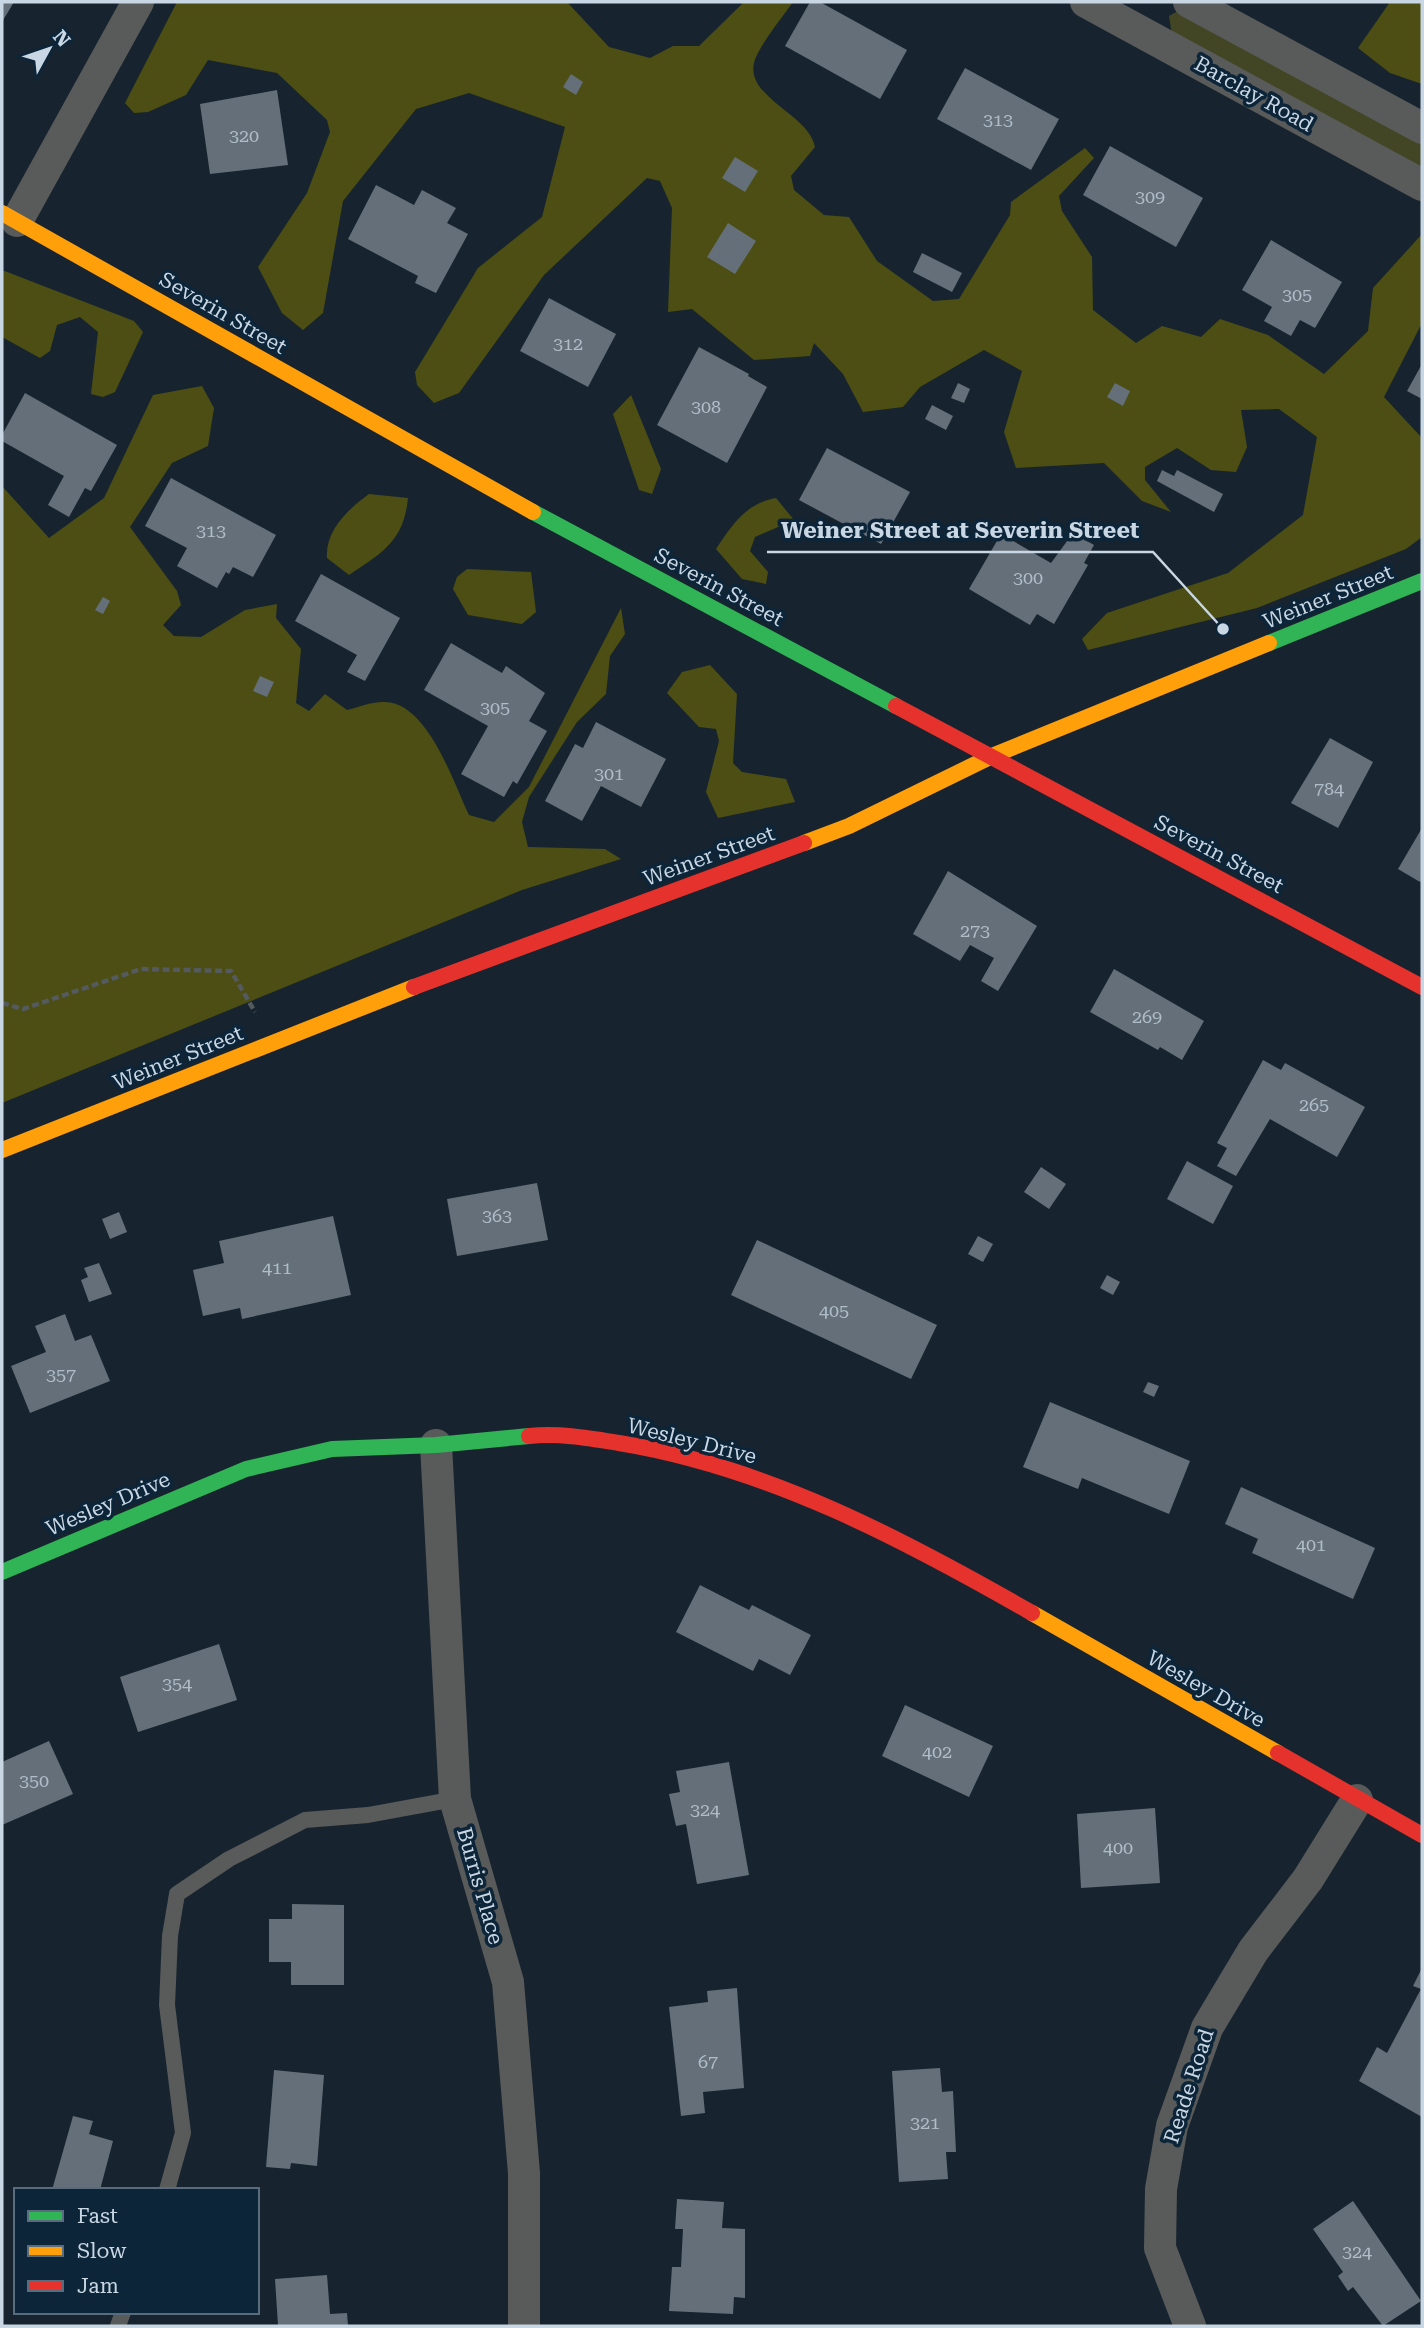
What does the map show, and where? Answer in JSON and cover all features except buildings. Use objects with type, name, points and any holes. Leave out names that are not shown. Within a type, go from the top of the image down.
[{"type":"street","points":[[9,217],[138,2]]},
{"type":"street","name":"Barclay Road","points":[[1086,2],[1128,12],[1422,185]]},
{"type":"street","points":[[1189,2],[1422,128]]},
{"type":"street","name":"Severin Street","points":[[9,217],[503,496],[1422,987]]},
{"type":"street","name":"Weiner Street","points":[[2,1150],[425,983],[849,826],[992,757],[1422,581]]},
{"type":"street","name":"Wesley Drive","points":[[2,1572],[246,1469],[332,1449],[436,1446],[556,1433],[650,1448],[738,1470],[846,1516],[984,1585],[1422,1835]]},
{"type":"street","name":"Burris Place","points":[[436,1446],[455,1799],[508,1982],[524,2173],[524,2326]]},
{"type":"street","name":"Reade Road","points":[[1190,2326],[1160,2248],[1161,2189],[1172,2126],[1207,2028],[1253,1951],[1308,1879],[1357,1800]]},
{"type":"lane","points":[[168,2188],[183,2133],[167,2004],[170,1936],[177,1894],[229,1859],[305,1820],[368,1815],[455,1799]]},
{"type":"path","points":[[2,1003],[23,1009],[141,969],[231,971],[274,1042]]},
{"type":"green space","points":[[1178,11],[1422,141],[1422,173],[1172,35],[1169,16]]},
{"type":"shaded area","points":[[177,2],[567,2],[609,47],[650,58],[673,46],[699,46],[744,2],[793,2],[768,36],[756,57],[753,71],[757,83],[801,124],[815,147],[791,176],[794,190],[824,215],[849,217],[877,261],[933,301],[959,299],[1010,215],[1011,202],[1085,148],[1094,158],[1059,196],[1062,211],[1092,257],[1093,310],[1136,343],[1162,326],[1201,337],[1220,319],[1268,335],[1324,374],[1368,331],[1373,288],[1422,234],[1422,323],[1384,397],[1422,438],[1422,537],[1406,549],[1257,608],[1088,650],[1082,639],[1107,613],[1228,573],[1303,515],[1317,437],[1279,409],[1241,410],[1247,447],[1236,472],[1211,470],[1177,448],[1145,467],[1145,480],[1171,512],[1142,501],[1104,463],[1016,468],[1004,432],[1022,371],[984,350],[920,387],[903,407],[863,412],[843,374],[814,343],[810,356],[754,360],[692,309],[668,312],[672,208],[660,181],[647,178],[544,275],[459,393],[434,403],[417,385],[415,372],[478,268],[542,217],[565,127],[469,93],[416,109],[343,201],[323,313],[303,330],[282,313],[258,267],[307,193],[330,132],[327,120],[277,73],[208,60],[186,95],[148,112],[134,113],[125,103]]},
{"type":"shaded area","points":[[1390,2],[1422,2],[1422,84],[1390,73],[1358,48]]},
{"type":"shaded area","points":[[2,270],[134,321],[143,332],[115,392],[103,397],[91,394],[98,332],[80,317],[57,325],[50,351],[40,358],[2,337]]},
{"type":"shaded area","points":[[202,386],[214,408],[208,446],[172,463],[130,527],[177,591],[181,605],[163,625],[174,636],[201,637],[245,610],[277,604],[276,618],[301,649],[296,703],[309,711],[325,694],[347,710],[380,702],[400,706],[414,715],[437,746],[469,815],[494,822],[529,787],[621,608],[625,634],[610,656],[606,694],[577,722],[529,797],[522,822],[528,847],[605,849],[621,859],[522,890],[2,1103],[2,486],[49,538],[104,498],[153,395]]},
{"type":"shaded area","points":[[631,395],[661,469],[652,494],[639,490],[613,414]]},
{"type":"shaded area","points":[[369,494],[408,498],[406,513],[402,525],[389,544],[372,560],[349,575],[327,558],[327,548],[339,521]]},
{"type":"shaded area","points":[[776,498],[794,520],[755,537],[750,551],[768,572],[766,584],[742,579],[716,549],[748,510]]},
{"type":"shaded area","points":[[467,569],[531,572],[536,612],[522,624],[468,615],[453,589],[457,577]]},
{"type":"shaded area","points":[[710,665],[737,694],[733,763],[742,772],[786,779],[795,802],[718,818],[706,792],[719,741],[716,729],[699,727],[667,693],[682,672]]},
{"type":"traffic: fast","points":[[533,512],[896,706]]},
{"type":"traffic: fast","points":[[1269,643],[1422,581]]},
{"type":"traffic: fast","points":[[2,1572],[246,1469],[332,1449],[436,1445],[529,1436]]},
{"type":"traffic: slow","points":[[2,213],[533,512]]},
{"type":"traffic: slow","points":[[804,843],[849,826],[992,756],[1269,643]]},
{"type":"traffic: slow","points":[[2,1150],[414,987]]},
{"type":"traffic: slow","points":[[1032,1613],[1278,1753]]},
{"type":"traffic: jam","points":[[896,706],[1422,987]]},
{"type":"traffic: jam","points":[[414,987],[804,843]]},
{"type":"traffic: jam","points":[[529,1436],[552,1435],[619,1443],[728,1469],[833,1509],[884,1533],[1032,1613]]},
{"type":"traffic: jam","points":[[1278,1753],[1422,1835]]},
{"type":"place","name":"Weiner Street at Severin Street","points":[[1223,629]]}]
